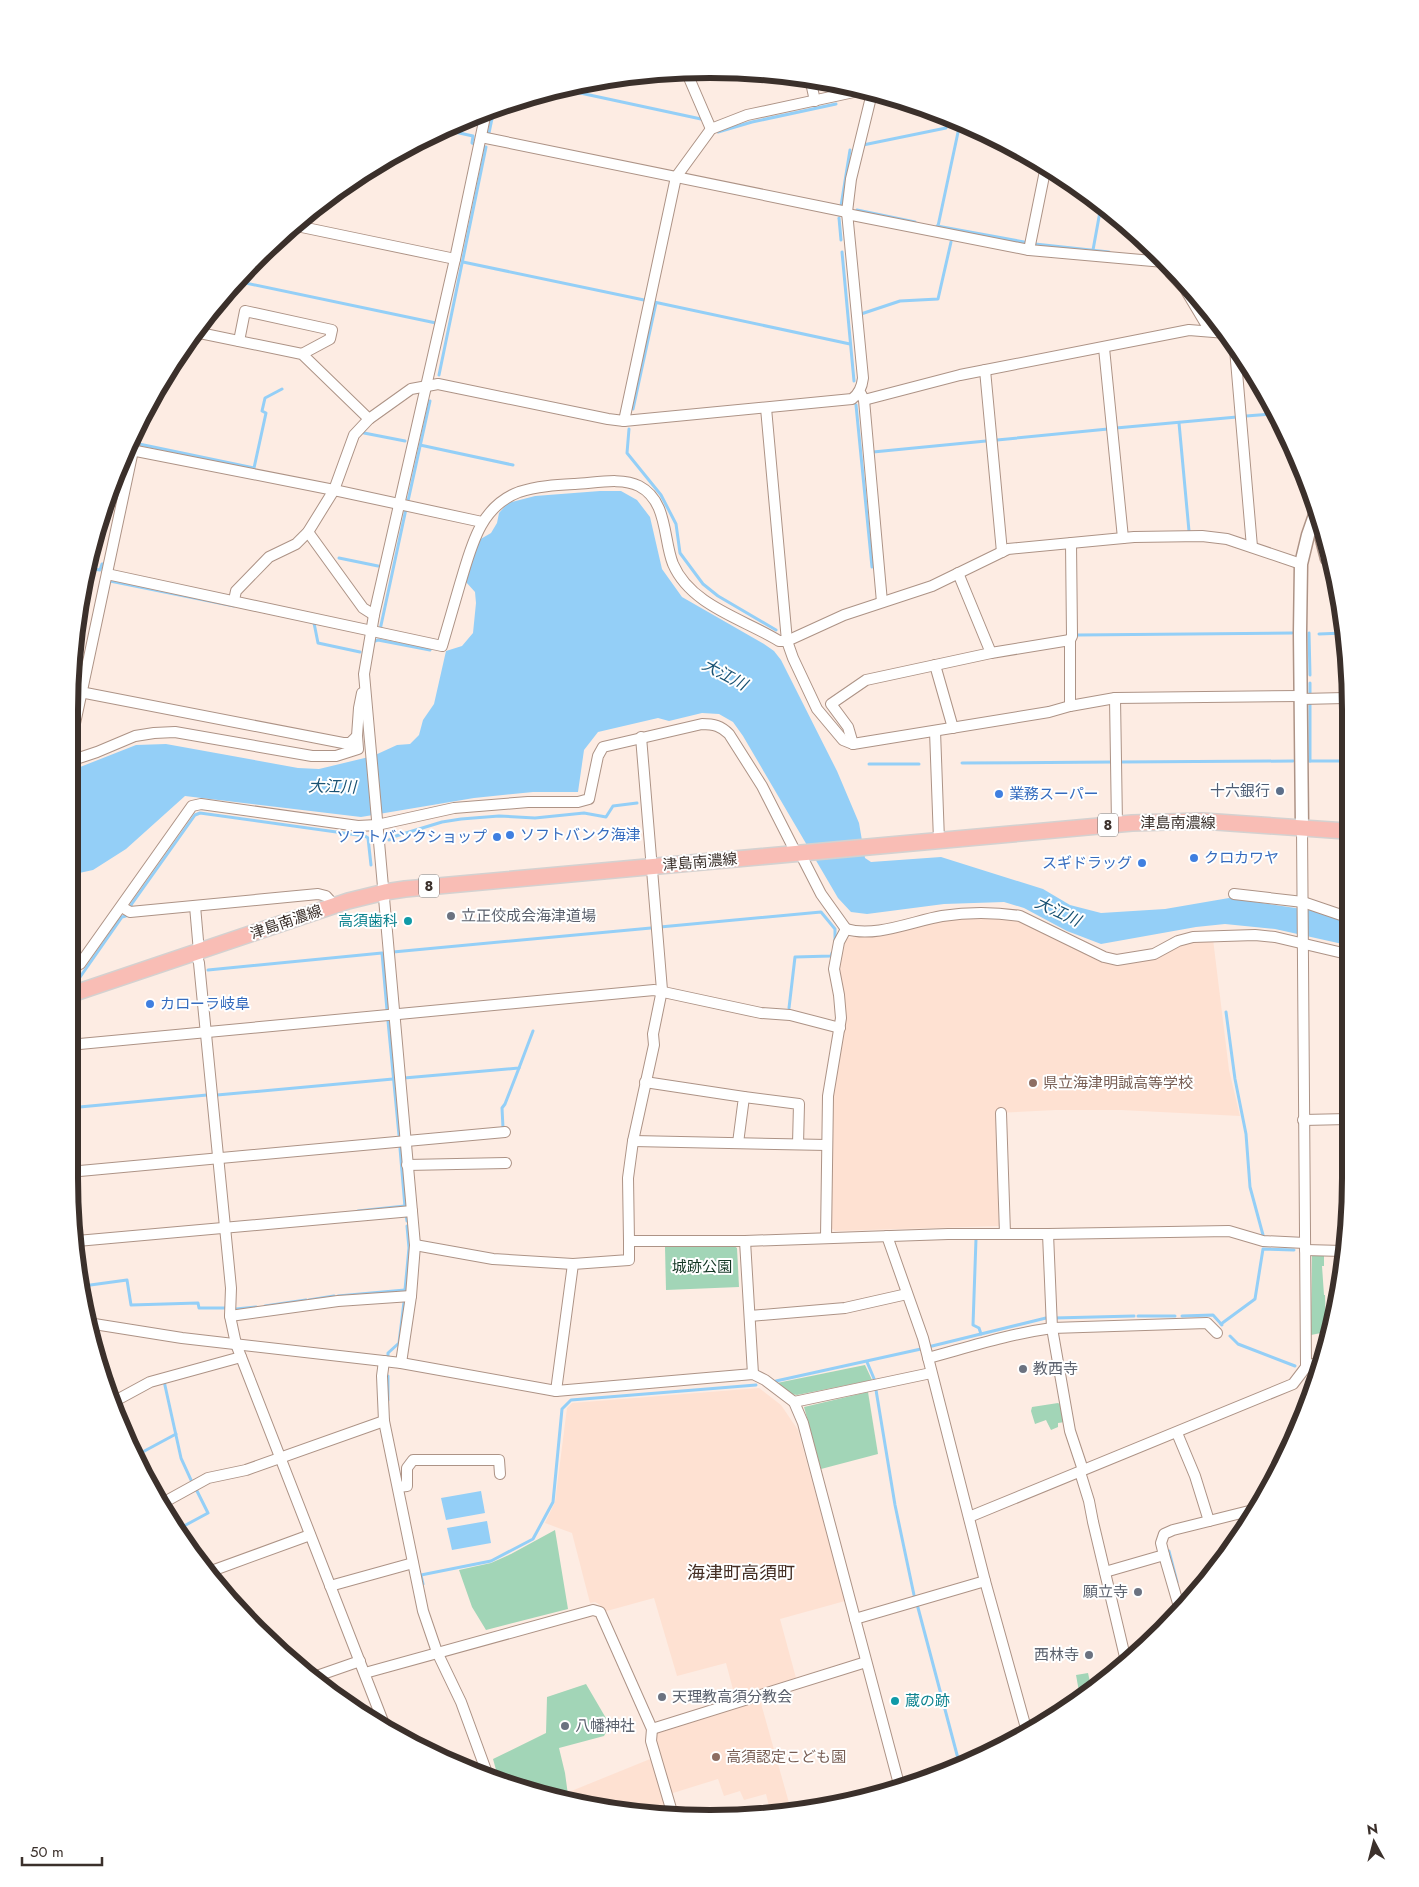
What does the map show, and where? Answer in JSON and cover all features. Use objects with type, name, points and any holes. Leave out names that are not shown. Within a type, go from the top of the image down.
[{"type":"main road","name":"津島南濃線","points":[[78,992],[335,906],[385,892],[448,884],[1118,824],[1202,821],[1342,831]]},
{"type":"street","points":[[689,78],[711,129]]},
{"type":"street","points":[[812,86],[815,100]]},
{"type":"street","points":[[624,420],[676,177],[711,129],[747,115],[847,93]]},
{"type":"street","points":[[870,98],[851,179],[847,213],[882,602]]},
{"type":"street","points":[[78,758],[135,736],[154,732],[175,732],[280,752],[312,756],[336,756],[358,749],[358,708],[374,616],[455,259],[485,119]]},
{"type":"street","points":[[481,137],[1029,250],[1151,259]]},
{"type":"street","points":[[1029,250],[1044,174]]},
{"type":"street","points":[[302,227],[455,259]]},
{"type":"street","points":[[1192,302],[1210,331]]},
{"type":"street","points":[[239,341],[245,311],[332,330],[330,339],[302,354]]},
{"type":"street","points":[[234,600],[236,592],[269,556],[296,544],[308,532],[334,490],[354,435],[369,419],[410,389],[438,384],[608,419],[624,420],[852,399],[862,395],[1189,330],[1216,332]]},
{"type":"street","points":[[202,333],[302,354],[369,419]]},
{"type":"street","points":[[1104,348],[1123,538]]},
{"type":"street","points":[[1236,359],[1252,547]]},
{"type":"street","points":[[985,370],[1002,552]]},
{"type":"street","points":[[766,408],[787,640],[793,658],[817,709],[843,740],[853,744],[1049,712],[1070,706],[1115,698],[1341,698]]},
{"type":"street","points":[[134,451],[334,490],[482,522]]},
{"type":"street","points":[[78,710],[107,574],[126,469]]},
{"type":"street","points":[[107,574],[442,646],[474,538],[482,522],[490,513],[508,498],[519,492],[550,486],[621,482],[640,486],[653,498],[663,517],[673,564],[683,580],[694,592],[778,642],[787,640],[844,615],[932,586],[1008,549],[1123,538],[1202,536],[1227,539],[1301,564]]},
{"type":"street","points":[[1306,1367],[1300,633],[1301,564],[1313,522]]},
{"type":"street","points":[[308,532],[363,608],[374,616]]},
{"type":"street","points":[[1070,706],[1070,640],[1072,636],[1071,543]]},
{"type":"street","points":[[958,573],[991,653]]},
{"type":"street","points":[[853,744],[848,728],[831,704],[866,680],[991,653],[1070,640]]},
{"type":"street","points":[[935,664],[953,728]]},
{"type":"street","points":[[364,682],[385,892],[394,1016],[415,1245],[411,1296],[401,1363]]},
{"type":"street","points":[[78,691],[343,743],[350,743],[357,736]]},
{"type":"street","points":[[1115,698],[1118,824]]},
{"type":"street","points":[[78,964],[122,907],[192,806],[201,804],[358,826],[454,808],[528,802],[584,801],[589,799],[591,794],[600,750],[608,745],[702,724],[714,724],[723,728],[729,734],[762,786],[821,894],[846,929],[856,932],[868,931],[945,915],[1006,914],[1020,916],[1104,957],[1117,960],[1154,954],[1178,941],[1193,937],[1255,935],[1275,937],[1302,941],[1342,953]]},
{"type":"street","points":[[935,731],[939,840]]},
{"type":"street","points":[[415,1245],[493,1259],[573,1264],[629,1260],[628,1178],[633,1141],[654,1045],[654,1034],[662,990],[650,866],[641,737]]},
{"type":"street","points":[[122,907],[130,912],[318,894],[326,896],[335,906]]},
{"type":"street","points":[[1234,894],[1302,904],[1342,916]]},
{"type":"street","points":[[195,906],[231,1288],[230,1316],[236,1344],[382,1718]]},
{"type":"street","points":[[826,1238],[828,1096],[841,1018],[840,995],[834,969],[839,942],[846,929]]},
{"type":"street","points":[[78,1045],[662,990],[761,1013],[790,1015],[840,1028]]},
{"type":"street","points":[[645,1082],[799,1104],[798,1144]]},
{"type":"street","points":[[738,1143],[744,1096]]},
{"type":"street","points":[[1001,1113],[1004,1234]]},
{"type":"street","points":[[1303,1120],[1342,1119]]},
{"type":"street","points":[[78,1171],[505,1132]]},
{"type":"street","points":[[633,1141],[828,1145]]},
{"type":"street","points":[[407,1165],[506,1162]]},
{"type":"street","points":[[81,1241],[412,1211]]},
{"type":"street","points":[[629,1241],[745,1241],[887,1236],[1229,1231],[1263,1240],[1337,1250]]},
{"type":"street","points":[[1048,1234],[1052,1328],[1070,1431],[1082,1471],[1124,1654]]},
{"type":"street","points":[[887,1236],[928,1358],[985,1581],[1025,1725]]},
{"type":"street","points":[[745,1241],[753,1374]]},
{"type":"street","points":[[556,1391],[573,1264]]},
{"type":"street","points":[[750,1316],[845,1308],[907,1294]]},
{"type":"street","points":[[230,1316],[338,1301],[411,1296]]},
{"type":"street","points":[[928,1358],[1000,1338],[1052,1328],[1207,1323],[1217,1333]]},
{"type":"street","points":[[95,1324],[236,1344],[401,1363],[556,1391],[753,1374],[764,1380],[794,1402],[803,1423],[898,1781]]},
{"type":"street","points":[[118,1399],[150,1382],[241,1357]]},
{"type":"street","points":[[384,1361],[382,1376],[384,1421],[423,1611],[437,1652],[461,1702],[486,1768]]},
{"type":"street","points":[[969,1517],[1294,1384],[1306,1367],[1313,1364]]},
{"type":"street","points":[[794,1402],[931,1373]]},
{"type":"street","points":[[166,1501],[208,1478],[246,1470],[280,1459],[384,1421]]},
{"type":"street","points":[[1177,1432],[1209,1521]]},
{"type":"street","points":[[398,1487],[408,1486],[407,1468],[413,1460],[499,1460],[500,1474]]},
{"type":"street","points":[[1178,1602],[1161,1543],[1164,1534],[1173,1530],[1246,1512]]},
{"type":"street","points":[[214,1569],[310,1535]]},
{"type":"street","points":[[1106,1572],[1164,1556]]},
{"type":"street","points":[[330,1586],[413,1563]]},
{"type":"street","points":[[855,1619],[985,1581]]},
{"type":"street","points":[[365,1673],[593,1610],[600,1612],[652,1729],[651,1741],[671,1808]]},
{"type":"street","points":[[320,1675],[360,1661]]},
{"type":"street","points":[[652,1729],[866,1662]]},
{"type":"shaded area","name":"県立海津明誠高等学校","points":[[981,918],[1018,920],[1059,941],[1109,961],[1179,943],[1213,939],[1229,1070],[1240,1116],[1121,1110],[1056,1110],[996,1113],[999,1226],[835,1231],[830,1227],[832,1096],[845,1019],[836,970],[842,942],[848,938],[945,920]]},
{"type":"shaded area","points":[[759,1388],[781,1405],[798,1430],[845,1601],[780,1619],[796,1678],[735,1697],[726,1663],[677,1676],[654,1598],[603,1612],[600,1605],[595,1602],[590,1603],[572,1533],[545,1523],[555,1502],[567,1408],[572,1403]]},
{"type":"shaded area","name":"高須認定こども園","points":[[760,1700],[789,1804],[769,1806],[766,1794],[744,1800],[740,1791],[724,1796],[718,1779],[673,1793],[662,1807],[627,1804],[567,1793],[660,1755],[655,1740],[655,1733]]},
{"type":"green space","name":"城跡公園","points":[[734,1246],[737,1248],[739,1287],[666,1290],[665,1247]]},
{"type":"green space","points":[[1312,1255],[1324,1255],[1324,1266],[1322,1266],[1326,1316],[1322,1333],[1311,1335]]},
{"type":"green space","points":[[865,1365],[872,1380],[797,1395],[790,1394],[777,1383]]},
{"type":"green space","points":[[868,1392],[878,1454],[821,1469],[804,1407]]},
{"type":"green space","points":[[1058,1403],[1061,1405],[1065,1422],[1058,1423],[1058,1427],[1051,1430],[1046,1420],[1035,1424],[1031,1411],[1032,1407]]},
{"type":"green space","points":[[555,1530],[568,1609],[486,1630],[472,1607],[459,1570],[491,1563]]},
{"type":"green space","points":[[1088,1673],[1090,1682],[1079,1690],[1076,1675]]},
{"type":"green space","points":[[586,1684],[610,1725],[604,1736],[559,1748],[568,1793],[497,1772],[493,1759],[546,1733],[547,1697]]},
{"type":"water","name":"大江川","points":[[621,491],[637,500],[650,517],[662,569],[682,597],[764,644],[774,651],[781,660],[837,771],[859,823],[865,858],[871,862],[941,857],[1043,889],[1070,905],[1101,913],[1165,909],[1229,898],[1309,910],[1342,920],[1342,944],[1275,929],[1225,924],[1196,927],[1101,944],[1067,931],[1024,908],[1004,902],[944,904],[867,914],[851,912],[838,898],[733,722],[719,714],[702,713],[669,721],[658,718],[598,732],[584,750],[578,792],[533,792],[474,798],[361,817],[185,796],[126,849],[93,870],[78,873],[78,768],[136,745],[166,744],[298,768],[319,769],[373,756],[397,745],[410,744],[419,735],[423,720],[434,704],[446,651],[462,646],[473,633],[476,603],[475,592],[466,582],[479,540],[491,533],[497,523],[499,513],[508,503],[535,496]]},
{"type":"water","points":[[481,1491],[485,1513],[446,1520],[441,1498]]},
{"type":"water","points":[[487,1521],[491,1543],[452,1550],[447,1528]]},
{"type":"waterway","points":[[576,92],[701,119]]},
{"type":"waterway","points":[[718,132],[752,122],[836,104]]},
{"type":"waterway","points":[[489,133],[492,116]]},
{"type":"waterway","points":[[863,145],[946,128]]},
{"type":"waterway","points":[[938,226],[959,129]]},
{"type":"waterway","points":[[455,132],[473,136],[472,143],[475,144]]},
{"type":"waterway","points":[[439,375],[486,147],[484,147]]},
{"type":"waterway","points":[[841,206],[850,150]]},
{"type":"waterway","points":[[857,210],[915,222]]},
{"type":"waterway","points":[[1093,250],[1100,213]]},
{"type":"waterway","points":[[839,218],[841,240]]},
{"type":"waterway","points":[[937,226],[1024,242]]},
{"type":"waterway","points":[[861,314],[900,301],[938,299],[951,242]]},
{"type":"waterway","points":[[1035,244],[1109,252]]},
{"type":"waterway","points":[[842,252],[854,381]]},
{"type":"waterway","points":[[463,262],[644,300]]},
{"type":"waterway","points":[[244,283],[436,323]]},
{"type":"waterway","points":[[654,302],[850,344]]},
{"type":"waterway","points":[[633,409],[656,303]]},
{"type":"waterway","points":[[139,444],[254,468],[266,413],[262,411],[265,398],[282,389]]},
{"type":"waterway","points":[[408,501],[430,401]]},
{"type":"waterway","points":[[856,405],[872,567]]},
{"type":"waterway","points":[[1246,416],[1268,414]]},
{"type":"waterway","points":[[1116,428],[1237,417]]},
{"type":"waterway","points":[[1179,423],[1189,531]]},
{"type":"waterway","points":[[629,429],[627,453],[661,495],[676,524],[680,553],[703,584],[718,596],[776,630]]},
{"type":"waterway","points":[[997,440],[1108,429]]},
{"type":"waterway","points":[[364,433],[405,441]]},
{"type":"waterway","points":[[873,452],[986,441]]},
{"type":"waterway","points":[[420,445],[513,465]]},
{"type":"waterway","points":[[380,630],[406,509]]},
{"type":"waterway","points":[[339,558],[378,566]]},
{"type":"waterway","points":[[94,569],[100,570],[103,564]]},
{"type":"waterway","points":[[110,581],[234,606]]},
{"type":"waterway","points":[[311,622],[314,623],[318,643],[360,652]]},
{"type":"waterway","points":[[1078,635],[1292,633]]},
{"type":"waterway","points":[[1309,633],[1310,675]]},
{"type":"waterway","points":[[1319,634],[1337,633]]},
{"type":"waterway","points":[[375,641],[430,650]]},
{"type":"waterway","points":[[1310,683],[1310,694]]},
{"type":"waterway","points":[[1310,703],[1310,761]]},
{"type":"waterway","points":[[1120,762],[1293,761]]},
{"type":"waterway","points":[[1309,761],[1342,761]]},
{"type":"waterway","points":[[962,763],[1113,762]]},
{"type":"waterway","points":[[869,764],[919,764]]},
{"type":"waterway","points":[[389,840],[396,836],[442,822],[461,819],[499,816],[535,818],[584,813],[606,817],[613,806],[637,803]]},
{"type":"waterway","points":[[132,908],[131,905],[195,815],[200,813],[365,836],[368,838],[371,865]]},
{"type":"waterway","points":[[660,927],[821,912],[835,929],[835,942]]},
{"type":"waterway","points":[[78,980],[122,917],[129,915]]},
{"type":"waterway","points":[[393,952],[651,928]]},
{"type":"waterway","points":[[208,970],[382,953],[387,1010]]},
{"type":"waterway","points":[[789,1008],[795,957],[831,956],[832,953]]},
{"type":"waterway","points":[[1226,1012],[1235,1079],[1246,1134],[1250,1187],[1263,1235]]},
{"type":"waterway","points":[[388,1021],[399,1135]]},
{"type":"waterway","points":[[404,1078],[519,1068],[533,1031]]},
{"type":"waterway","points":[[503,1128],[502,1108],[519,1068]]},
{"type":"waterway","points":[[217,1095],[393,1079]]},
{"type":"waterway","points":[[78,1107],[207,1095]]},
{"type":"waterway","points":[[400,1148],[405,1207]]},
{"type":"waterway","points":[[358,1211],[405,1206]]},
{"type":"waterway","points":[[406,1215],[407,1221]]},
{"type":"waterway","points":[[405,1290],[409,1248],[407,1226]]},
{"type":"waterway","points":[[976,1239],[973,1325],[979,1328],[981,1334]]},
{"type":"waterway","points":[[1221,1324],[1255,1299],[1263,1249],[1294,1250]]},
{"type":"waterway","points":[[87,1285],[127,1280],[131,1305],[198,1303],[199,1308],[225,1308]]},
{"type":"waterway","points":[[338,1296],[405,1290]]},
{"type":"waterway","points":[[309,1300],[334,1296]]},
{"type":"waterway","points":[[265,1306],[306,1300]]},
{"type":"waterway","points":[[388,1356],[388,1353],[399,1343],[404,1302]]},
{"type":"waterway","points":[[236,1309],[256,1307]]},
{"type":"waterway","points":[[1182,1316],[1213,1315],[1222,1325]]},
{"type":"waterway","points":[[1054,1318],[1134,1316]]},
{"type":"waterway","points":[[1138,1316],[1175,1316]]},
{"type":"waterway","points":[[928,1347],[1046,1318]]},
{"type":"waterway","points":[[1230,1336],[1238,1344],[1295,1366]]},
{"type":"waterway","points":[[776,1381],[921,1349]]},
{"type":"waterway","points":[[867,1362],[875,1381]]},
{"type":"waterway","points":[[388,1376],[388,1400]]},
{"type":"waterway","points":[[164,1381],[181,1458],[192,1482]]},
{"type":"waterway","points":[[423,1584],[421,1575],[491,1561],[533,1539],[553,1502],[562,1409],[571,1400],[756,1385]]},
{"type":"waterway","points":[[876,1390],[895,1505],[914,1595]]},
{"type":"waterway","points":[[141,1453],[176,1434]]},
{"type":"waterway","points":[[183,1527],[208,1513],[196,1489]]},
{"type":"waterway","points":[[1169,1551],[1177,1582]]},
{"type":"waterway","points":[[917,1604],[958,1758]]},
{"type":"place","name":"十六銀行","points":[[1280,791]]},
{"type":"place","name":"業務スーパー","points":[[999,794]]},
{"type":"place","name":"ソフトバンク海津","points":[[510,835]]},
{"type":"place","name":"ソフトバンクショップ","points":[[497,837]]},
{"type":"place","name":"クロカワヤ","points":[[1194,858]]},
{"type":"place","name":"スギドラッグ","points":[[1142,863]]},
{"type":"place","name":"立正佼成会海津道場","points":[[451,916]]},
{"type":"place","name":"高須歯科","points":[[408,921]]},
{"type":"place","name":"カローラ岐阜","points":[[150,1004]]},
{"type":"place","name":"県立海津明誠高等学校","points":[[1033,1083]]},
{"type":"place","name":"教西寺","points":[[1023,1369]]},
{"type":"place","name":"願立寺","points":[[1138,1592]]},
{"type":"place","name":"西林寺","points":[[1089,1655]]},
{"type":"place","name":"天理教高須分教会","points":[[662,1697]]},
{"type":"place","name":"蔵の跡","points":[[895,1701]]},
{"type":"place","name":"八幡神社","points":[[565,1726]]},
{"type":"place","name":"高須認定こども園","points":[[716,1757]]},
{"type":"district","name":"海津町高須町","points":[[741,1573]]}]
